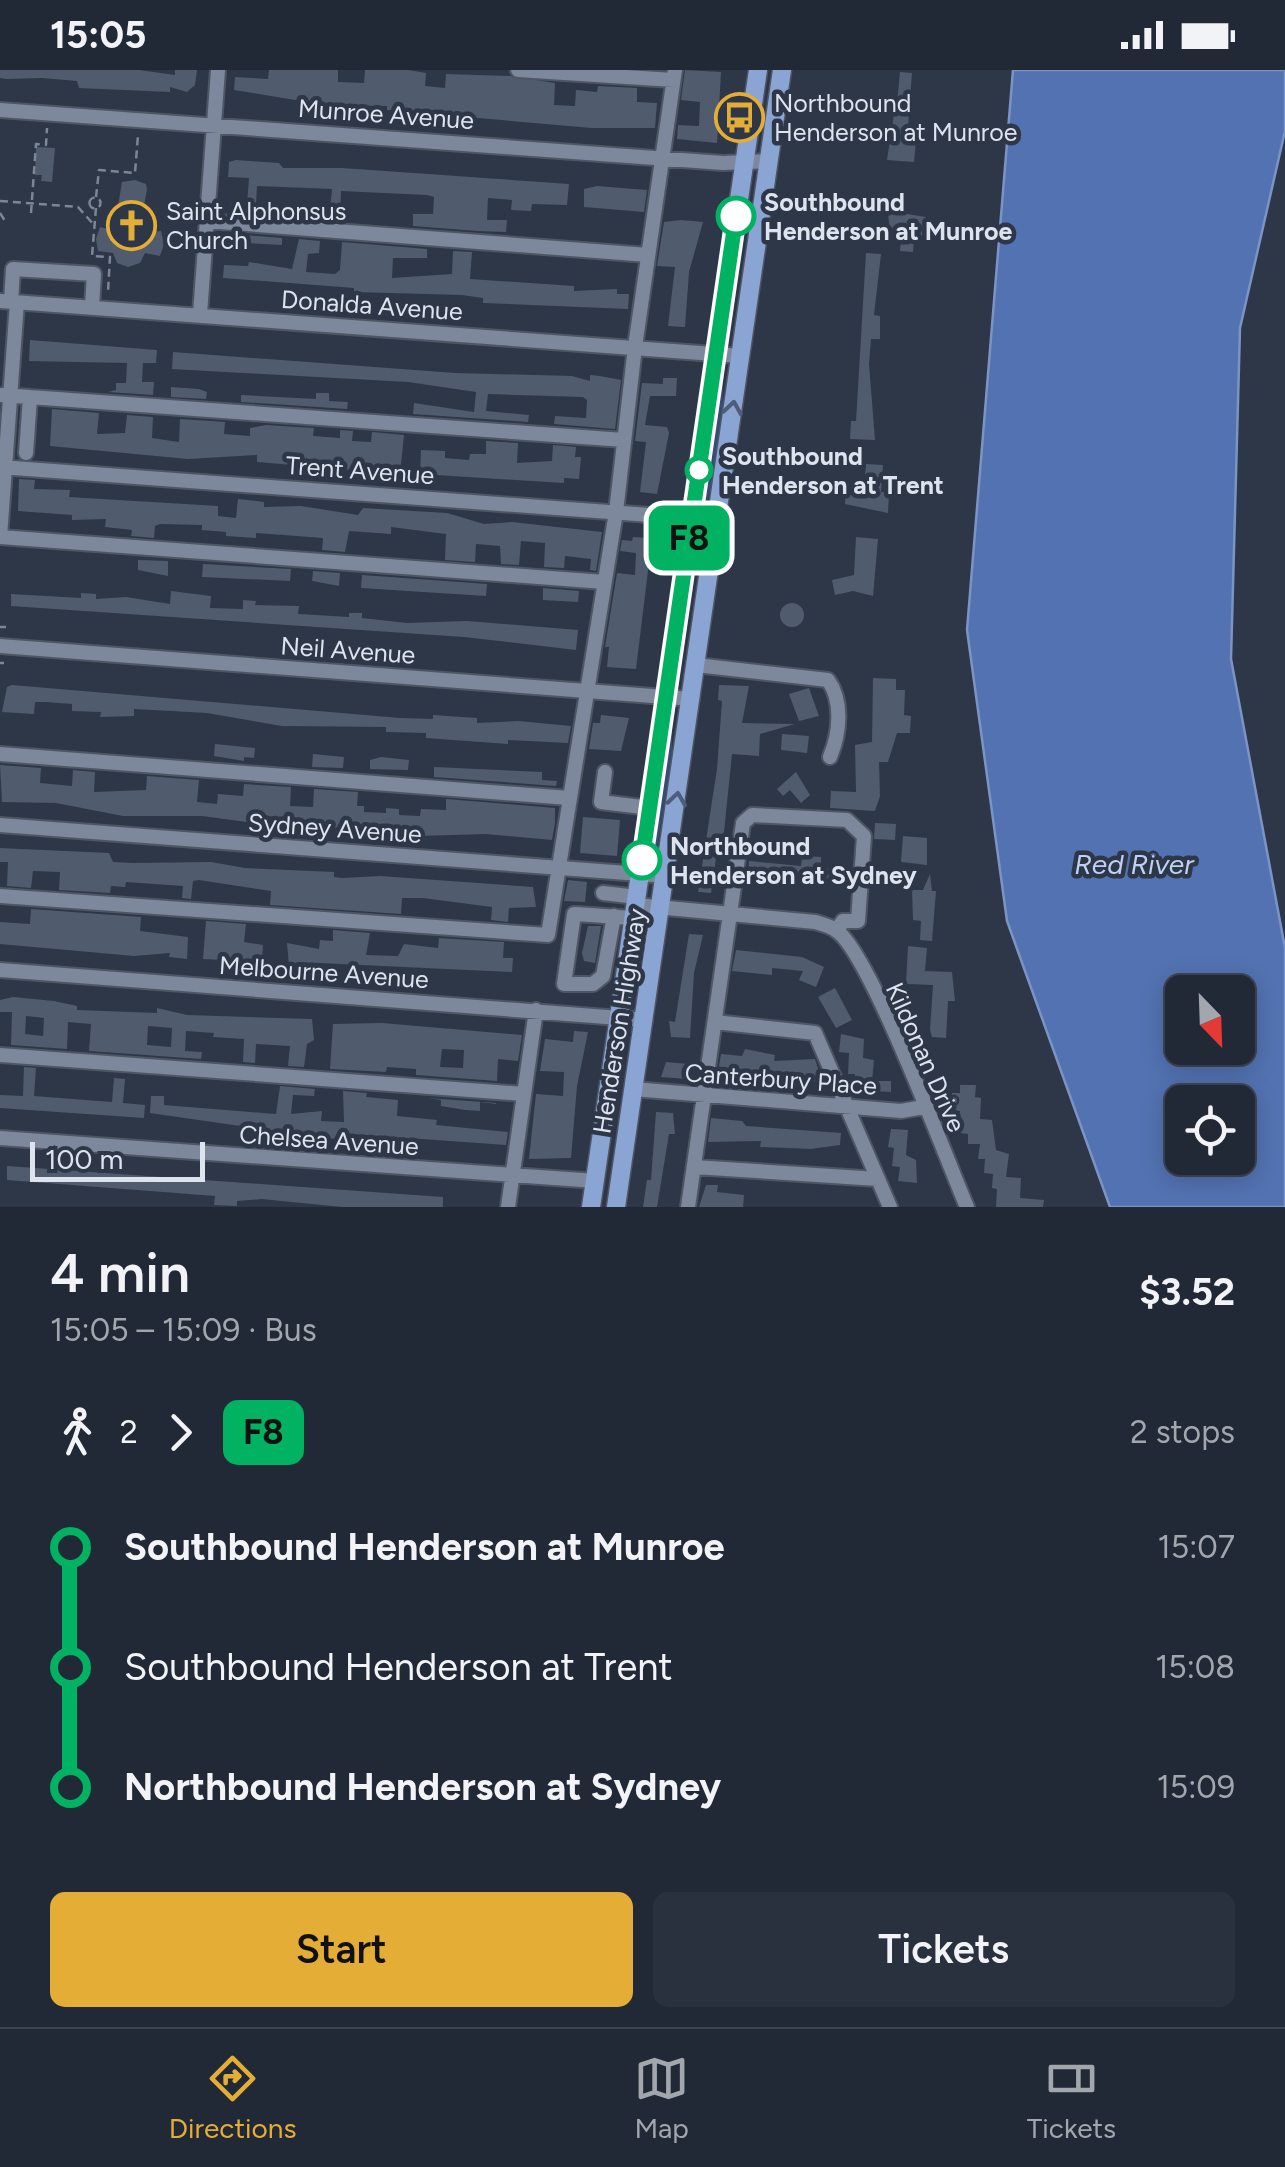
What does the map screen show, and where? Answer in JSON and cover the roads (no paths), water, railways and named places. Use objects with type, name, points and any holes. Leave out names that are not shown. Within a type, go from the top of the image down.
[{"type":"main road","name":"Henderson Highway","points":[[591,1207],[758,70]]},
{"type":"main road","name":"Henderson Highway","points":[[616,1207],[782,70]]},
{"type":"main road","points":[[671,662],[696,665]]},
{"type":"street","points":[[200,314],[218,70]]},
{"type":"street","points":[[0,896],[548,935],[584,690],[616,512],[634,347],[674,75],[518,70]]},
{"type":"street","name":"Munroe Avenue","points":[[0,110],[768,161]]},
{"type":"street","points":[[206,221],[648,254]]},
{"type":"street","points":[[92,307],[94,274],[13,270],[0,537],[604,582]]},
{"type":"street","name":"Donalda Avenue","points":[[9,302],[741,356]]},
{"type":"street","points":[[5,395],[624,440]]},
{"type":"street","points":[[26,453],[30,398]]},
{"type":"street","name":"Trent Avenue","points":[[2,467],[716,520]]},
{"type":"street","name":"Neil Avenue","points":[[0,646],[692,699]]},
{"type":"street","points":[[696,665],[828,680],[838,708],[830,756]]},
{"type":"street","points":[[0,754],[569,798]]},
{"type":"street","points":[[604,772],[601,802],[650,808]]},
{"type":"street","points":[[604,894],[636,906],[732,914],[815,922],[836,930],[844,921],[858,921],[864,836],[846,820],[752,815],[743,823],[732,914],[688,1207]]},
{"type":"street","name":"Sydney Avenue","points":[[0,825],[666,876]]},
{"type":"street","points":[[614,916],[602,976],[593,984],[564,984],[574,914],[614,916],[636,906]]},
{"type":"street","name":"Kildonan Drive","points":[[836,930],[849,945],[886,1016],[967,1207]]},
{"type":"street","name":"Melbourne Avenue","points":[[0,970],[645,1020]]},
{"type":"street","points":[[508,1207],[536,1010]]},
{"type":"street","points":[[715,1022],[815,1033],[890,1207]]},
{"type":"street","points":[[0,1055],[524,1094]]},
{"type":"street","name":"Canterbury Place","points":[[633,1089],[901,1110],[924,1107]]},
{"type":"street","name":"Chelsea Avenue","points":[[0,1138],[596,1181]]},
{"type":"street","points":[[694,1167],[878,1180]]},
{"type":"water","name":"Red River","points":[[1013,70],[1285,70],[1285,131],[1240,328],[1231,659],[1285,948],[1285,1207],[1110,1207],[1007,921],[967,630]]},
{"type":"place","name":"Northbound Henderson at Munroe","points":[[739,117]]},
{"type":"place","name":"Southbound Henderson at Munroe","points":[[736,216]]},
{"type":"place","name":"Saint Alphonsus Church","points":[[131,225]]},
{"type":"place","name":"Southbound Henderson at Trent","points":[[699,470]]},
{"type":"place","name":"Northbound Henderson at Sydney","points":[[642,860]]}]
